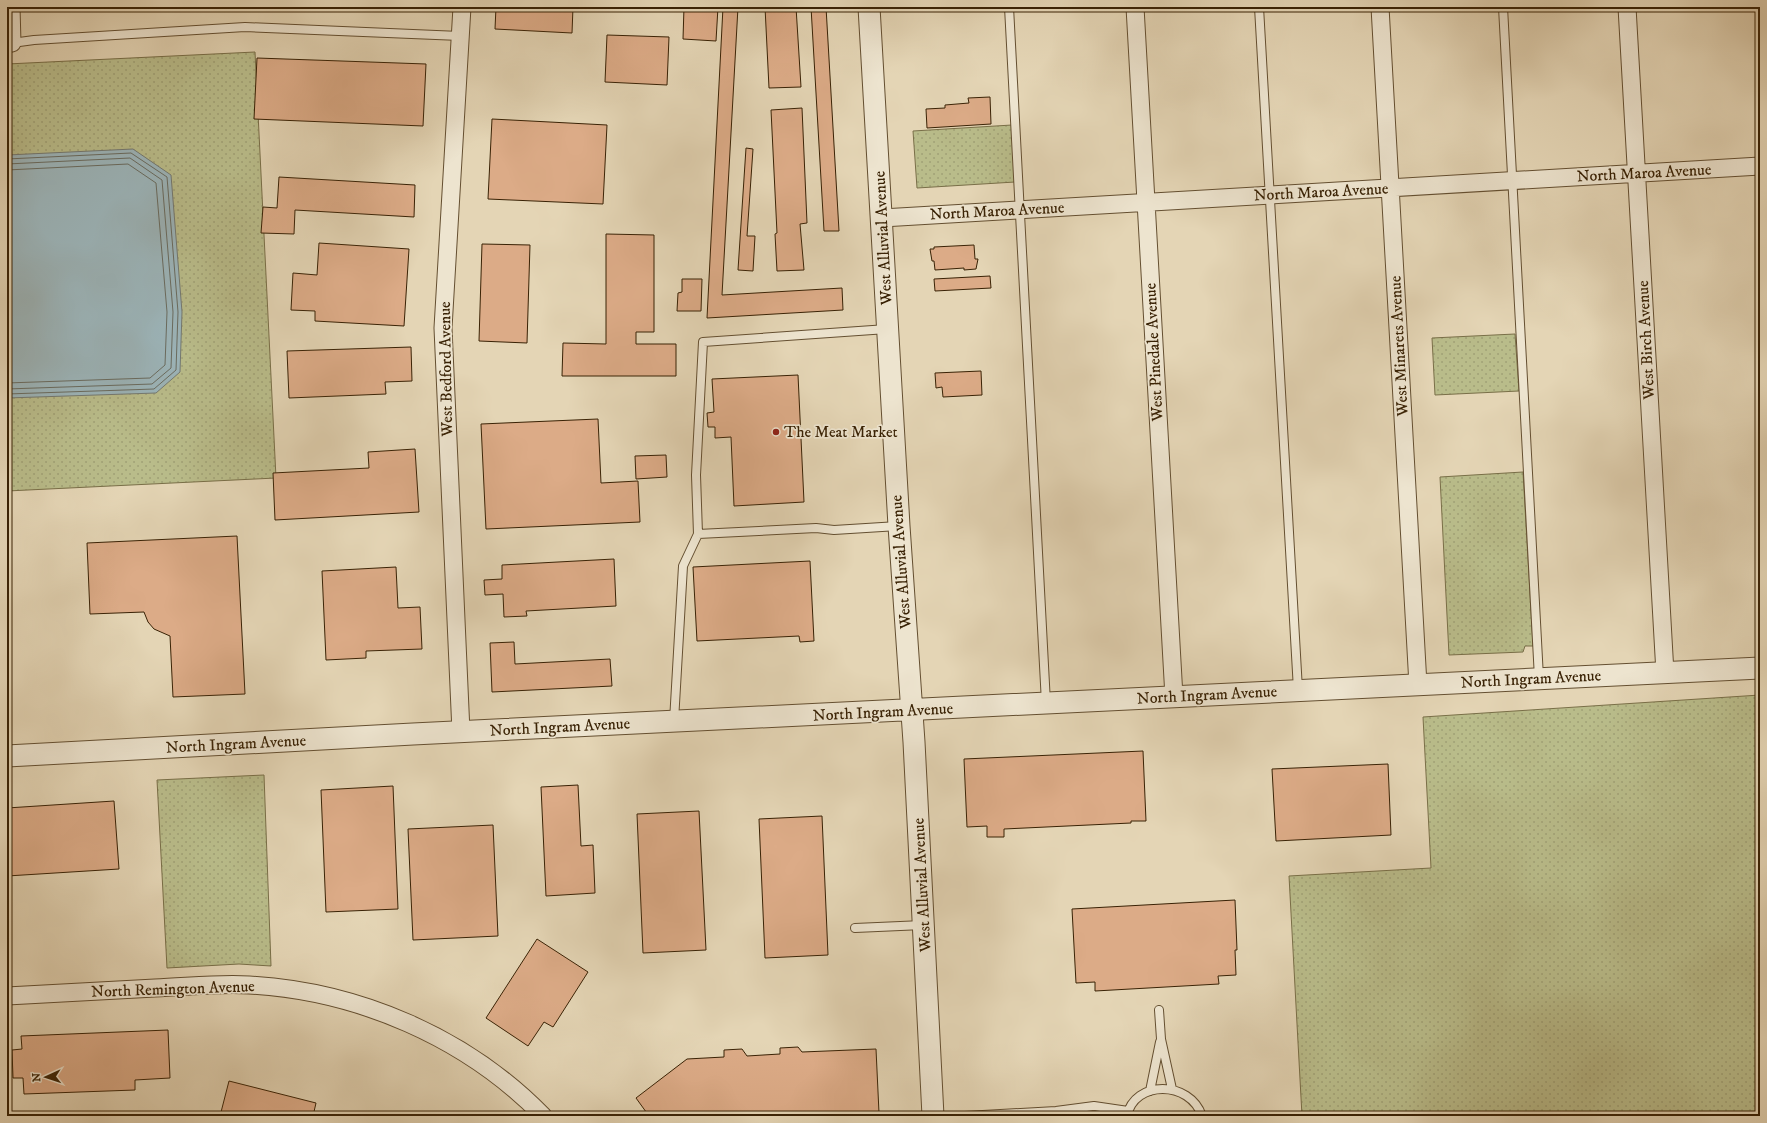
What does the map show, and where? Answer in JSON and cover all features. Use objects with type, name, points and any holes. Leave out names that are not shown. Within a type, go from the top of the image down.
[{"type":"street","points":[[10,44],[11,7]]},
{"type":"street","name":"West Bedford Avenue","points":[[461,732],[443,328],[462,7]]},
{"type":"street","name":"West Alluvial Avenue","points":[[869,7],[899,526],[912,711],[933,1116]]},
{"type":"street","name":"West Pinedale Avenue","points":[[1135,7],[1174,697]]},
{"type":"street","name":"West Minarets Avenue","points":[[1380,7],[1418,685]]},
{"type":"street","name":"West Birch Avenue","points":[[1627,7],[1665,673]]},
{"type":"street","name":"North Maroa Avenue","points":[[882,218],[1760,166]]},
{"type":"street","name":"North Ingram Avenue","points":[[7,756],[461,732],[912,711],[1760,668]]},
{"type":"street","name":"North Remington Avenue","points":[[7,996],[220,985],[279,988],[317,994],[351,1002],[375,1010],[434,1035],[488,1069],[543,1116]]},
{"type":"lane","points":[[1009,7],[1046,704]]},
{"type":"lane","points":[[1259,7],[1298,691]]},
{"type":"lane","points":[[1503,7],[1539,679]]},
{"type":"lane","points":[[10,44],[34,40],[245,26],[460,36]]},
{"type":"lane","points":[[674,722],[683,566],[698,534],[696,475],[703,342],[888,329]]},
{"type":"lane","points":[[698,534],[816,528],[834,530],[899,526]]},
{"type":"lane","points":[[854,928],[924,925]]},
{"type":"lane","points":[[1159,1010],[1161,1039],[1172,1089]]},
{"type":"lane","points":[[1150,1091],[1161,1039]]},
{"type":"lane","points":[[965,1116],[1056,1111],[1094,1106],[1128,1114],[1135,1101],[1150,1091],[1172,1089],[1184,1094],[1195,1103],[1202,1116]]},
{"type":"lane","points":[[1056,1111],[1076,1116]]},
{"type":"green space","points":[[255,52],[276,478],[7,491],[7,64]]},
{"type":"green space","points":[[1012,125],[1015,182],[917,188],[913,131]]},
{"type":"green space","points":[[1515,334],[1519,391],[1435,395],[1432,338]]},
{"type":"green space","points":[[1523,472],[1533,646],[1525,646],[1523,652],[1449,655],[1440,477]]},
{"type":"green space","points":[[1760,695],[1760,1116],[1302,1116],[1289,876],[1431,868],[1423,717]]},
{"type":"green space","points":[[264,775],[271,966],[239,964],[167,968],[157,780]]},
{"type":"water","points":[[133,149],[171,175],[182,312],[180,372],[156,393],[7,398],[7,155]]},
{"type":"building","points":[[496,7],[573,7],[572,33],[495,29]]},
{"type":"building","points":[[684,7],[718,7],[716,41],[683,39]]},
{"type":"building","points":[[723,7],[738,7],[722,295],[842,288],[843,310],[707,318]]},
{"type":"building","points":[[765,7],[796,7],[801,87],[769,88]]},
{"type":"building","points":[[811,7],[826,7],[839,231],[824,231]]},
{"type":"building","points":[[607,35],[669,37],[667,85],[605,82]]},
{"type":"building","points":[[257,58],[426,64],[423,126],[254,119]]},
{"type":"building","points":[[990,97],[991,124],[927,128],[926,109],[945,108],[945,105],[969,103],[968,98]]},
{"type":"building","points":[[802,108],[807,223],[800,224],[804,270],[777,271],[775,234],[777,233],[771,110]]},
{"type":"building","points":[[492,119],[607,125],[603,204],[488,199]]},
{"type":"building","points":[[746,148],[753,149],[747,236],[755,236],[753,271],[738,270]]},
{"type":"building","points":[[279,177],[415,185],[414,217],[295,210],[294,234],[261,233],[263,207],[277,208]]},
{"type":"building","points":[[606,234],[654,235],[654,332],[636,332],[636,344],[676,344],[676,376],[562,376],[563,343],[606,344]]},
{"type":"building","points":[[319,243],[409,249],[404,326],[315,321],[315,311],[291,310],[293,273],[317,275]]},
{"type":"building","points":[[482,244],[530,245],[527,343],[479,341]]},
{"type":"building","points":[[974,245],[975,259],[978,259],[976,269],[964,270],[964,268],[935,270],[930,249],[934,249],[934,247]]},
{"type":"building","points":[[990,276],[991,288],[935,291],[934,279]]},
{"type":"building","points":[[682,279],[702,279],[701,311],[677,311],[678,293],[682,292]]},
{"type":"building","points":[[411,347],[412,381],[385,382],[386,394],[289,398],[287,351]]},
{"type":"building","points":[[981,371],[982,395],[943,397],[942,387],[936,388],[935,373]]},
{"type":"building","points":[[798,375],[804,502],[734,506],[731,437],[715,438],[715,427],[708,427],[707,413],[714,412],[712,379]]},
{"type":"building","points":[[598,419],[601,483],[638,481],[640,522],[486,529],[481,424]]},
{"type":"building","points":[[415,449],[419,512],[275,520],[273,473],[369,468],[368,452]]},
{"type":"building","points":[[666,455],[667,477],[636,479],[635,456]]},
{"type":"building","points":[[237,536],[245,694],[173,697],[170,636],[154,629],[148,622],[144,612],[90,614],[87,543]]},
{"type":"building","points":[[614,559],[616,606],[526,611],[527,616],[504,617],[503,594],[485,595],[484,580],[502,579],[502,565]]},
{"type":"building","points":[[810,561],[814,641],[800,642],[799,636],[697,641],[693,567]]},
{"type":"building","points":[[396,567],[398,608],[420,607],[422,649],[366,651],[366,658],[326,660],[322,571]]},
{"type":"building","points":[[514,642],[515,664],[610,659],[612,686],[492,692],[490,643]]},
{"type":"building","points":[[1143,751],[1146,821],[1004,829],[1004,837],[987,837],[987,826],[967,827],[964,759]]},
{"type":"building","points":[[1388,764],[1391,835],[1276,841],[1272,769]]},
{"type":"building","points":[[578,785],[581,846],[593,845],[595,893],[546,896],[541,787]]},
{"type":"building","points":[[393,786],[398,909],[326,912],[321,790]]},
{"type":"building","points":[[114,801],[119,869],[7,876],[7,808]]},
{"type":"building","points":[[699,811],[706,950],[643,953],[637,814]]},
{"type":"building","points":[[822,816],[828,955],[765,958],[759,819]]},
{"type":"building","points":[[493,825],[498,936],[413,940],[408,829]]},
{"type":"building","points":[[1235,900],[1237,950],[1235,950],[1236,975],[1218,976],[1219,984],[1095,991],[1095,982],[1076,983],[1072,909]]},
{"type":"building","points":[[537,939],[588,972],[553,1027],[544,1022],[528,1046],[486,1018]]},
{"type":"building","points":[[168,1030],[170,1078],[135,1080],[135,1090],[24,1094],[23,1078],[13,1078],[12,1050],[22,1049],[21,1036]]},
{"type":"building","points":[[798,1047],[802,1052],[876,1049],[879,1113],[828,1116],[649,1116],[636,1098],[687,1059],[724,1057],[724,1050],[742,1049],[747,1056],[780,1054],[780,1048]]},
{"type":"building","points":[[229,1081],[316,1103],[313,1116],[220,1116]]},
{"type":"place","name":"The Meat Market","points":[[776,432]]}]
